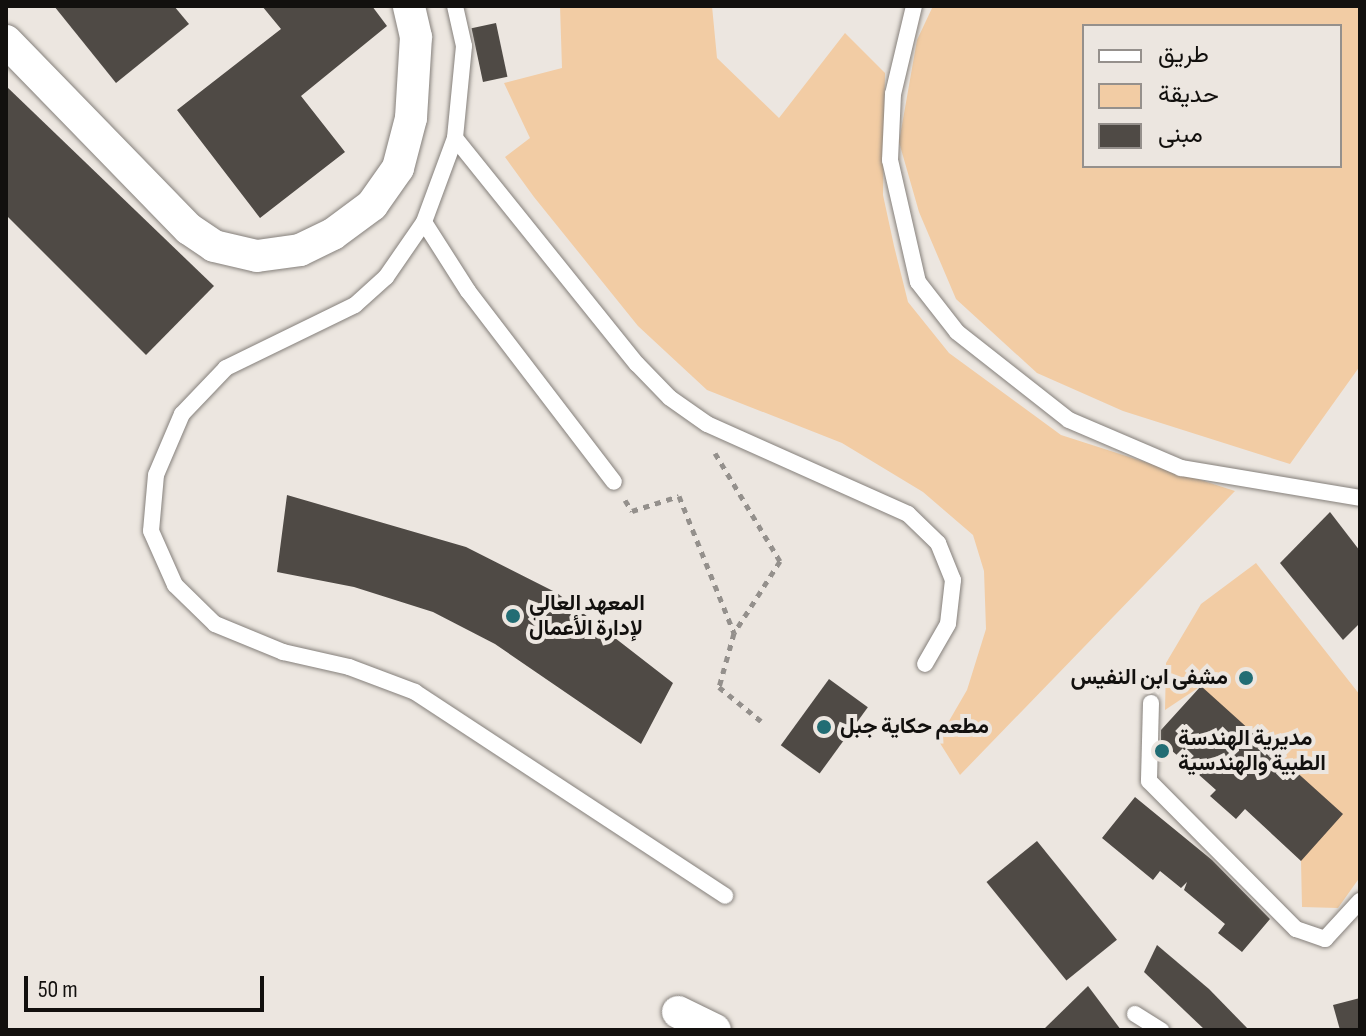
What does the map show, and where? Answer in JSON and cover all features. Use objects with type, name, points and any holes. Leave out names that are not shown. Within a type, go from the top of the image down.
[{"type":"street","points":[[6,41],[189,229],[214,246],[257,256],[300,250],[333,234],[372,205],[398,168],[411,118],[416,37],[409,6]]},
{"type":"street","points":[[678,1012],[715,1030]]},
{"type":"lane","points":[[455,6],[464,46],[455,138],[424,222],[386,277],[355,305],[226,368],[182,414],[156,475],[151,531],[175,585],[215,624],[283,652],[349,667],[415,692],[725,896]]},
{"type":"lane","points":[[914,6],[893,94],[890,160],[918,282],[957,332],[1069,420],[1181,468],[1360,498]]},
{"type":"lane","points":[[455,138],[637,364],[695,415],[908,514],[938,543],[953,580],[948,624],[925,664]]},
{"type":"lane","points":[[424,222],[468,291],[614,482]]},
{"type":"lane","points":[[1151,703],[1149,781],[1296,929],[1325,939],[1360,901]]},
{"type":"lane","points":[[1135,1014],[1161,1030]]},
{"type":"path","points":[[695,415],[780,561],[734,633],[719,687],[761,721]]},
{"type":"path","points":[[614,482],[632,511],[679,496],[734,633]]},
{"type":"green space","points":[[560,6],[712,6],[717,58],[779,118],[845,33],[885,73],[883,195],[894,246],[908,302],[949,353],[1061,435],[1235,491],[960,775],[938,740],[967,690],[986,629],[984,571],[973,535],[923,492],[842,443],[707,390],[638,326],[534,197],[505,157],[530,138],[504,83],[562,68]]},
{"type":"green space","points":[[933,6],[1360,6],[1360,366],[1290,464],[1123,411],[1037,373],[956,299],[919,212],[899,142],[917,40]]},
{"type":"green space","points":[[1256,563],[1360,695],[1360,877],[1338,908],[1302,907],[1301,861],[1201,686],[1165,710],[1166,663],[1201,604]]},
{"type":"building","points":[[54,6],[174,6],[189,24],[116,83]]},
{"type":"building","points":[[262,6],[372,6],[387,26],[301,96],[345,152],[260,218],[177,110],[281,29]]},
{"type":"building","points":[[496,23],[507,77],[483,82],[472,28]]},
{"type":"building","points":[[6,86],[214,286],[146,355],[6,215]]},
{"type":"building","name":"المعهد العالي لإدارة الأعمال","points":[[287,495],[466,547],[557,593],[673,683],[641,744],[495,644],[433,612],[354,587],[277,572]]},
{"type":"building","points":[[1330,512],[1360,551],[1360,623],[1343,640],[1280,563]]},
{"type":"building","name":"مطعم حكاية جبل","points":[[829,679],[868,707],[820,774],[781,745]]},
{"type":"building","points":[[1201,686],[1343,814],[1301,861],[1245,809],[1236,819],[1210,796],[1216,790],[1161,741],[1161,730]]},
{"type":"building","points":[[1135,797],[1212,860],[1270,919],[1242,952],[1218,933],[1225,924],[1184,890],[1187,882],[1181,888],[1160,871],[1153,880],[1102,838]]},
{"type":"building","points":[[1037,841],[1117,940],[1066,981],[986,882]]},
{"type":"building","points":[[1157,945],[1209,989],[1249,1030],[1205,1030],[1144,972]]},
{"type":"building","points":[[1088,986],[1121,1030],[1043,1030]]},
{"type":"building","points":[[1360,998],[1360,1030],[1340,1030],[1333,1005]]},
{"type":"place","name":"المعهد العالي لإدارة الأعمال","points":[[513,616]]},
{"type":"place","name":"مشفى ابن النفيس","points":[[1246,678]]},
{"type":"place","name":"مطعم حكاية جبل","points":[[824,727]]},
{"type":"place","name":"مديرية الهندسة الطبية والهندسية","points":[[1162,751]]}]
